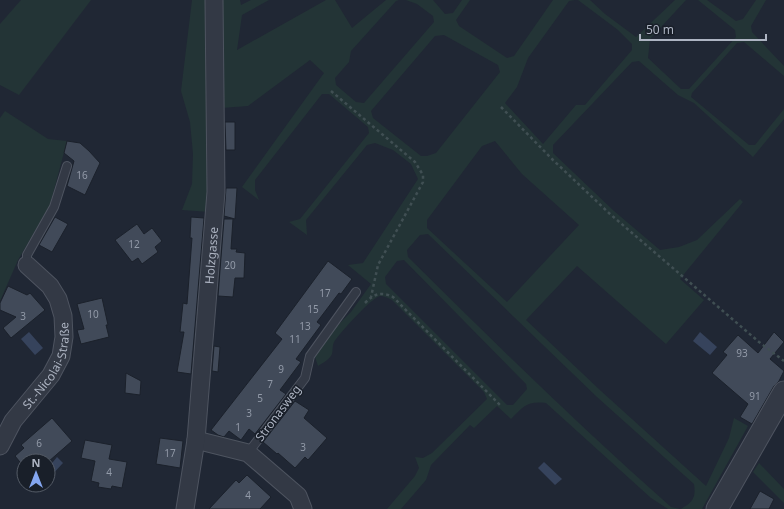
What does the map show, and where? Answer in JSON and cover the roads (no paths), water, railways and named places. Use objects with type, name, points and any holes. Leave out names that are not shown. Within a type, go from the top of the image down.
[{"type":"street","name":"Holzgasse","points":[[185,509],[196,440],[216,192],[214,0]]},
{"type":"street","name":"St.-Nicolai-Straße","points":[[0,446],[13,421],[51,375],[61,356],[64,337],[63,316],[58,299],[50,286],[27,265]]},
{"type":"street","points":[[717,509],[784,392]]},
{"type":"street","points":[[196,440],[248,453],[298,496],[303,509]]},
{"type":"lane","points":[[27,265],[27,255],[54,207],[67,166]]},
{"type":"lane","name":"Stronasweg","points":[[248,453],[305,378],[310,356],[356,292]]},
{"type":"water","points":[[29,332],[43,348],[35,355],[21,339]]},
{"type":"water","points":[[700,332],[717,347],[710,355],[693,341]]},
{"type":"water","points":[[57,457],[63,463],[56,471]]},
{"type":"water","points":[[544,462],[562,479],[555,485],[538,468]]}]
